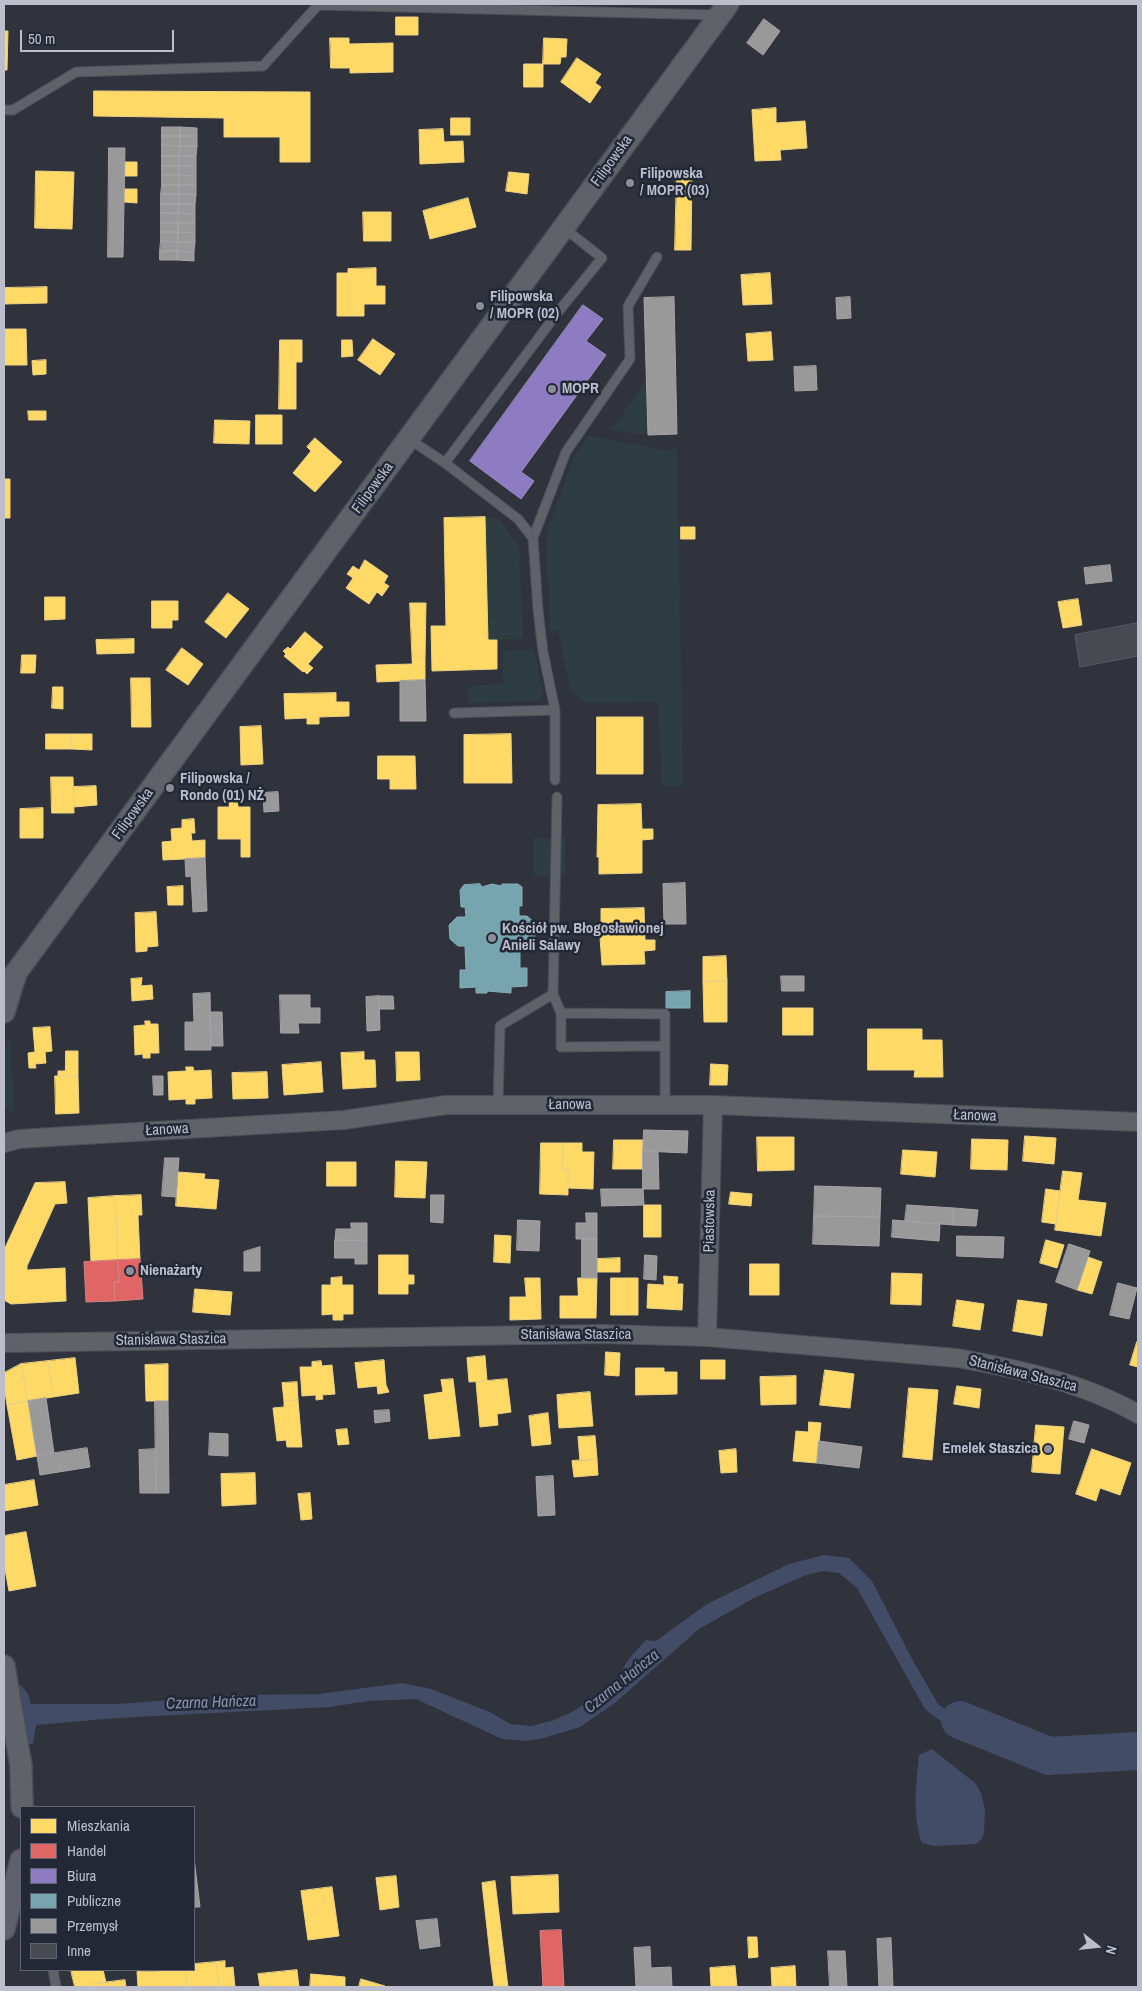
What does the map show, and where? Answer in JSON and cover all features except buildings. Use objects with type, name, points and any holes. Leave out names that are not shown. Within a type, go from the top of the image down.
[{"type":"street","name":"Filipowska","points":[[4,989],[724,9]]},
{"type":"street","name":"Filipowska","points":[[4,1012],[17,971]]},
{"type":"street","name":"Łanowa","points":[[4,1143],[19,1139],[344,1120],[446,1105],[712,1106],[1138,1122]]},
{"type":"street","name":"Piastowska","points":[[707,1337],[712,1106]]},
{"type":"street","name":"Stanisława Staszica","points":[[4,1343],[603,1334],[707,1337],[957,1358],[998,1365],[1080,1388],[1138,1414]]},
{"type":"street","points":[[4,1666],[21,1766],[22,1806]]},
{"type":"street","points":[[4,1929],[20,1864]]},
{"type":"lane","points":[[4,110],[13,110],[76,72],[262,66],[318,5],[724,9]]},
{"type":"lane","points":[[446,463],[558,312],[602,258],[564,227]]},
{"type":"lane","points":[[555,780],[556,710],[543,652],[533,538],[566,452],[630,359],[628,306],[657,257]]},
{"type":"lane","points":[[409,439],[446,463],[518,519],[533,538]]},
{"type":"lane","points":[[454,713],[556,710]]},
{"type":"lane","points":[[557,797],[553,994],[561,1013],[561,1047],[665,1046]]},
{"type":"lane","points":[[498,1105],[500,1026],[553,994]]},
{"type":"lane","points":[[561,1013],[664,1014],[665,1105]]},
{"type":"lane","points":[[53,1971],[56,1987]]},
{"type":"shaded area","points":[[646,381],[648,435],[611,430]]},
{"type":"shaded area","points":[[589,436],[665,450],[677,449],[683,786],[661,786],[659,702],[585,703],[570,689],[558,630],[550,631],[546,535],[574,456]]},
{"type":"shaded area","points":[[485,517],[500,520],[519,547],[523,639],[488,640]]},
{"type":"shaded area","points":[[534,649],[543,694],[538,701],[468,703],[469,686],[503,684],[503,651]]},
{"type":"shaded area","points":[[565,837],[565,875],[534,876],[534,839]]},
{"type":"shaded area","points":[[10,1035],[14,1113],[4,1105],[4,1055]]},
{"type":"water","points":[[824,1555],[849,1558],[872,1581],[912,1659],[938,1704],[955,1716],[1007,1736],[1012,1750],[955,1730],[925,1709],[857,1588],[839,1573],[823,1571],[806,1575],[754,1598],[699,1629],[616,1702],[580,1727],[540,1739],[526,1741],[502,1739],[416,1699],[368,1701],[330,1707],[117,1718],[36,1725],[33,1744],[4,1729],[4,1695],[21,1685],[28,1694],[31,1704],[118,1704],[234,1695],[319,1694],[402,1683],[431,1689],[490,1712],[510,1724],[531,1726],[554,1720],[572,1712],[618,1682],[626,1664],[646,1640],[656,1641],[707,1604],[789,1564]]},
{"type":"water","points":[[932,1749],[975,1783],[981,1793],[985,1809],[984,1833],[982,1839],[976,1844],[934,1846],[922,1843],[916,1811],[919,1755]]},
{"type":"waterway","name":"Czarna Hańcza","points":[[960,1720],[1049,1756],[1138,1751]]},
{"type":"place","name":"Filipowska / MOPR (03)","points":[[630,183]]},
{"type":"place","name":"Filipowska / MOPR (02)","points":[[480,306]]},
{"type":"place","name":"MOPR","points":[[552,389]]},
{"type":"place","name":"Filipowska / Rondo (01) NŻ","points":[[170,788]]},
{"type":"place","name":"Kościół pw. Błogosławionej Anieli Salawy","points":[[492,938]]},
{"type":"place","name":"Nienażarty","points":[[130,1271]]},
{"type":"place","name":"Emelek Staszica","points":[[1048,1449]]}]
